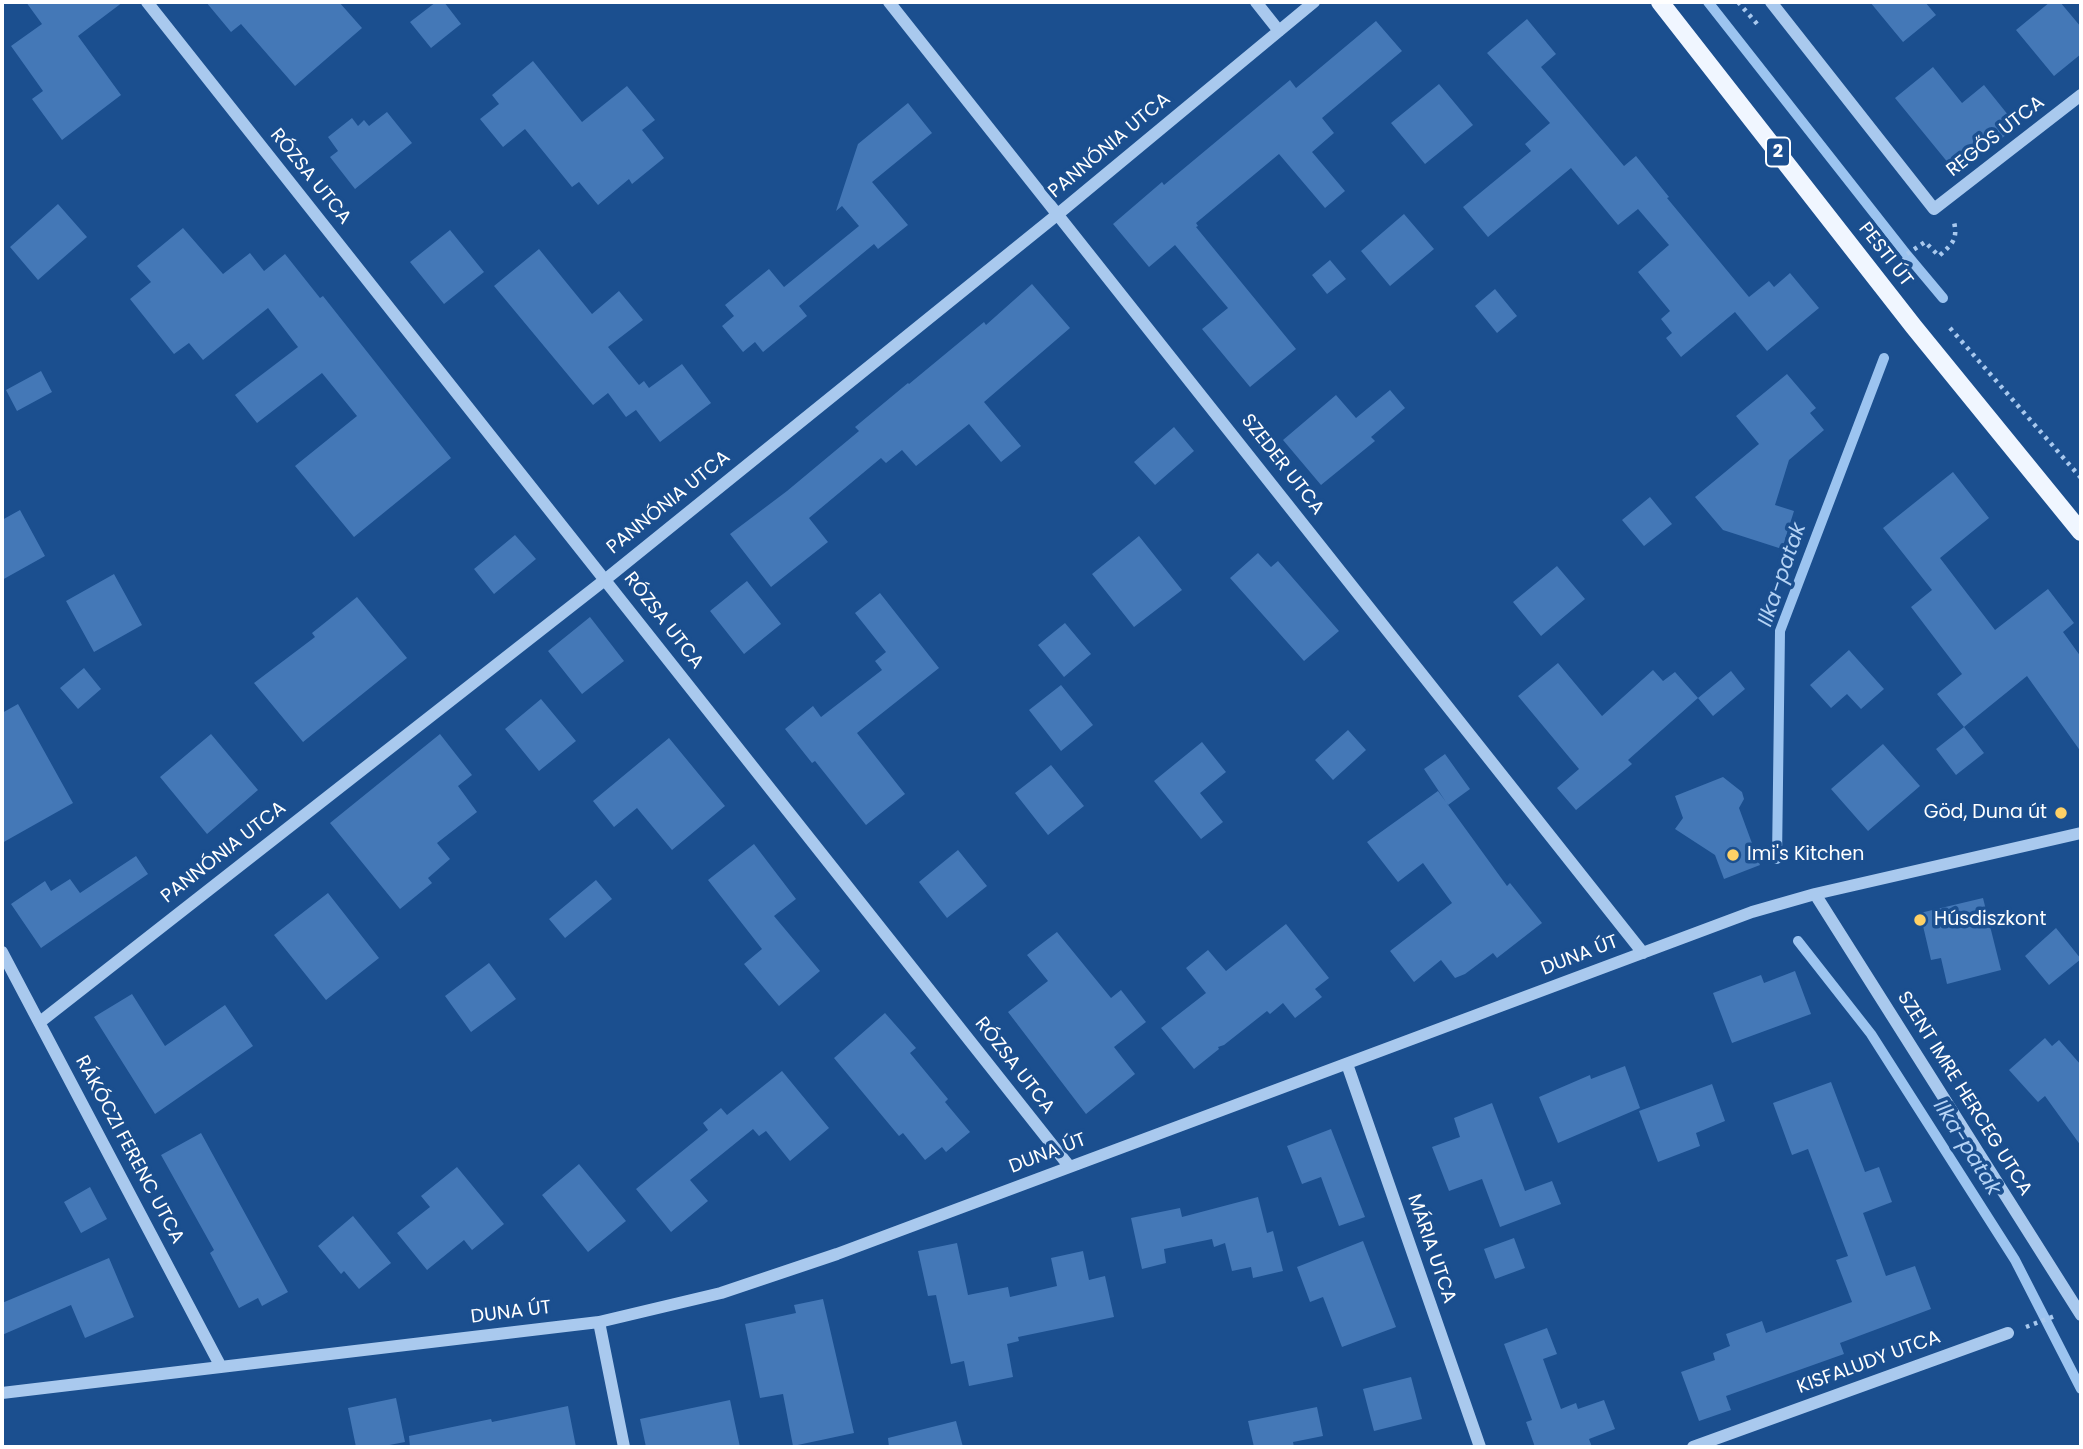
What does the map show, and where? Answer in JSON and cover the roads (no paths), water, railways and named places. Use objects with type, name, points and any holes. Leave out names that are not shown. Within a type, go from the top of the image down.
[{"type":"main road","name":"PESTI ÚT","points":[[1660,2],[1914,327],[2081,532]]},
{"type":"street","name":"RÓZSA UTCA","points":[[147,2],[1069,1166]]},
{"type":"street","name":"SZEDER UTCA","points":[[890,2],[1643,953]]},
{"type":"street","points":[[1256,2],[1279,31]]},
{"type":"street","name":"PANNÓNIA UTCA","points":[[40,1022],[606,579],[1058,214],[1314,2]]},
{"type":"street","name":"REGŐS UTCA","points":[[1772,2],[1934,209],[2081,95]]},
{"type":"street","name":"DUNA ÚT","points":[[2,1393],[599,1322],[721,1293],[837,1254],[1752,912],[1815,894],[2081,833]]},
{"type":"street","name":"SZENT IMRE HERCEG UTCA","points":[[1815,894],[2080,1309]]},
{"type":"street","name":"RÁKÓCZI FERENC UTCA","points":[[2,952],[220,1367]]},
{"type":"street","name":"MÁRIA UTCA","points":[[1347,1064],[1480,1447]]},
{"type":"street","points":[[599,1322],[624,1447]]},
{"type":"street","name":"KISFALUDY UTCA","points":[[1693,1447],[2008,1333]]},
{"type":"waterway","name":"Ilka-patak","points":[[1708,2],[1943,298]]},
{"type":"waterway","name":"Ilka-patak","points":[[1777,859],[1780,631],[1884,358]]},
{"type":"waterway","name":"Ilka-patak","points":[[1798,941],[1871,1034],[2015,1260],[2081,1389]]},
{"type":"place","name":"Göd, Duna út","points":[[2061,813]]},
{"type":"place","name":"Imi's Kitchen","points":[[1733,855]]},
{"type":"place","name":"Húsdiszkont","points":[[1920,920]]}]
